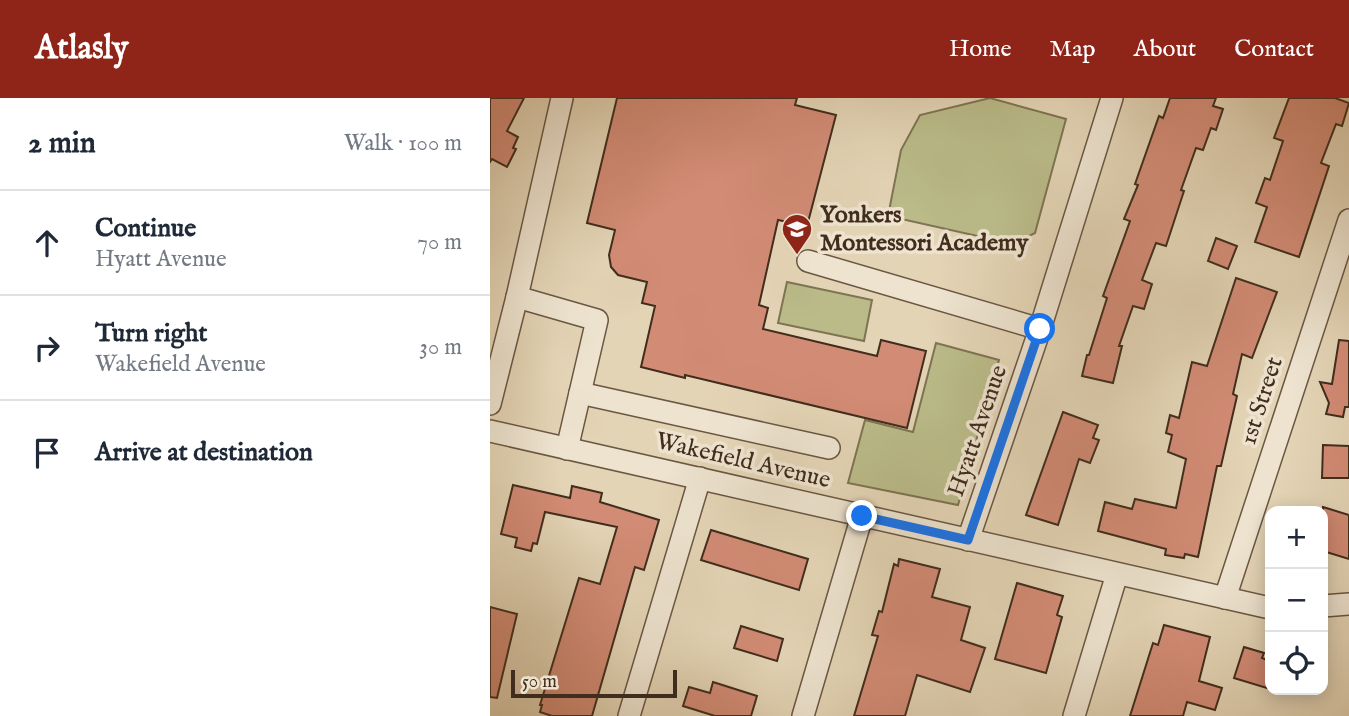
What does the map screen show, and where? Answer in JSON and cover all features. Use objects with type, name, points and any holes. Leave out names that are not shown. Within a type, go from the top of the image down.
[{"type":"street","points":[[490,404],[562,98]]},
{"type":"street","name":"Hyatt Avenue","points":[[968,540],[1040,329],[1112,98]]},
{"type":"street","name":"1st Street","points":[[1225,598],[1349,220]]},
{"type":"street","points":[[808,261],[1040,329]]},
{"type":"street","points":[[517,297],[597,320],[566,449]]},
{"type":"street","points":[[580,393],[829,448]]},
{"type":"street","name":"Wakefield Avenue","points":[[490,431],[1265,607]]},
{"type":"street","points":[[629,716],[700,478]]},
{"type":"street","points":[[803,716],[862,516]]},
{"type":"street","points":[[1074,716],[1117,574]]},
{"type":"street","points":[[1328,606],[1349,604]]},
{"type":"green space","points":[[990,98],[1066,119],[1035,233],[1013,244],[888,216],[901,150],[920,115]]},
{"type":"green space","points":[[787,282],[872,300],[864,341],[778,323]]},
{"type":"green space","points":[[936,343],[999,360],[958,505],[848,483],[865,420],[913,432]]},
{"type":"building","points":[[490,98],[524,98],[507,131],[518,137],[513,148],[516,149],[507,167],[492,159],[490,162]]},
{"type":"building","points":[[617,98],[797,98],[795,105],[836,115],[807,226],[778,220],[759,305],[768,308],[763,329],[877,356],[881,340],[926,351],[907,428],[641,367],[655,306],[642,303],[647,282],[618,275],[611,267],[609,255],[615,230],[587,223]]},
{"type":"building","points":[[1170,98],[1216,98],[1213,106],[1223,109],[1216,130],[1211,128],[1203,150],[1196,148],[1166,246],[1156,243],[1142,280],[1152,284],[1144,309],[1133,306],[1119,346],[1122,346],[1113,383],[1082,376],[1107,298],[1103,296],[1130,221],[1124,219],[1138,185],[1135,184],[1159,116],[1163,118]]},
{"type":"building","points":[[1289,98],[1335,98],[1349,103],[1342,126],[1336,124],[1321,163],[1329,166],[1299,257],[1255,242],[1267,207],[1256,203],[1265,178],[1270,180],[1283,141],[1274,138]]},
{"type":"building","points":[[1216,238],[1237,246],[1228,269],[1208,261]]},
{"type":"building","points":[[1236,278],[1277,292],[1252,358],[1242,354],[1233,394],[1237,396],[1221,466],[1217,466],[1198,557],[1185,554],[1184,558],[1165,555],[1166,549],[1098,531],[1105,502],[1132,509],[1135,499],[1176,508],[1186,459],[1168,452],[1172,435],[1166,433],[1170,415],[1179,418],[1192,362],[1207,366]]},
{"type":"building","points":[[1339,340],[1349,341],[1349,407],[1345,407],[1343,417],[1326,414],[1329,403],[1320,382],[1332,384]]},
{"type":"building","points":[[1063,412],[1098,425],[1093,438],[1099,440],[1090,463],[1079,459],[1058,525],[1026,515]]},
{"type":"building","points":[[1323,445],[1349,446],[1349,478],[1322,478]]},
{"type":"building","points":[[513,485],[570,498],[572,486],[602,493],[600,502],[659,520],[644,570],[635,567],[592,716],[552,716],[540,712],[540,705],[579,578],[600,584],[617,527],[545,512],[537,544],[533,543],[531,551],[515,547],[517,538],[501,534]]},
{"type":"building","points":[[1328,509],[1349,515],[1349,559],[1328,553]]},
{"type":"building","points":[[711,530],[808,559],[799,590],[701,560]]},
{"type":"building","points":[[899,559],[940,569],[932,597],[970,607],[961,640],[985,648],[970,692],[917,675],[905,716],[854,716],[878,636],[872,635],[879,611],[882,612],[894,564],[898,566]]},
{"type":"building","points":[[1017,583],[1063,596],[1057,615],[1062,617],[1046,673],[995,659]]},
{"type":"building","points":[[490,607],[517,614],[497,698],[490,697]]},
{"type":"building","points":[[1164,625],[1210,637],[1199,681],[1222,688],[1215,710],[1187,702],[1183,716],[1130,716],[1153,643],[1158,645]]},
{"type":"building","points":[[741,626],[783,639],[777,661],[734,648]]},
{"type":"building","points":[[1244,647],[1264,653],[1262,658],[1265,659],[1265,687],[1234,678]]},
{"type":"building","points":[[713,682],[757,696],[751,716],[715,716],[683,706],[689,687],[710,693]]},
{"type":"place","name":"Yonkers Montessori Academy","points":[[797,256]]},
{"type":"route","points":[[862,516],[968,540],[1040,329]]}]
